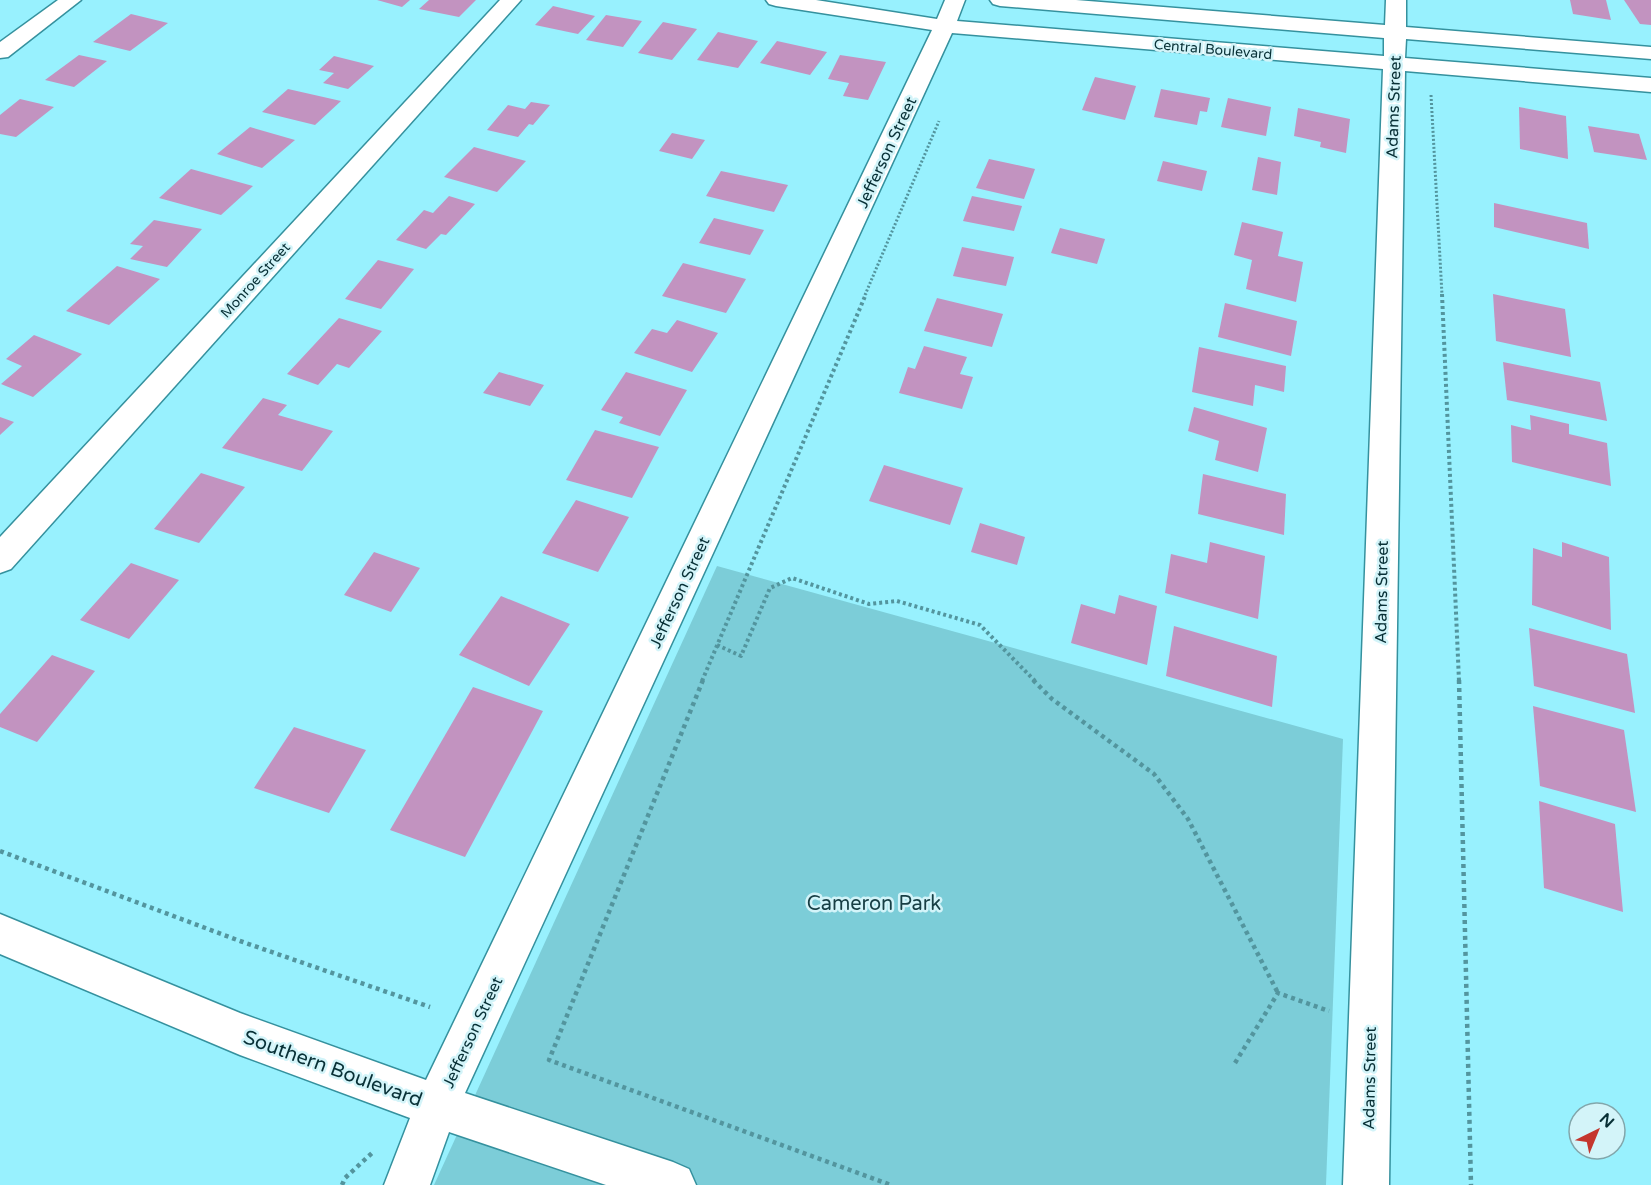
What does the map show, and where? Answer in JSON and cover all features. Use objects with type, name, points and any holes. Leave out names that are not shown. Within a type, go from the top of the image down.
[{"type":"street","points":[[0,52],[71,0]]},
{"type":"street","name":"Monroe Street","points":[[0,560],[511,0]]},
{"type":"street","name":"Central Boulevard","points":[[776,0],[1395,49],[1651,52]]},
{"type":"street","name":"Central Boulevard","points":[[1000,0],[1395,49],[1651,85]]},
{"type":"street","name":"Adams Street","points":[[1366,1185],[1396,0]]},
{"type":"street","name":"Jefferson Street","points":[[407,1185],[437,1106],[950,13]]},
{"type":"street","name":"Southern Boulevard","points":[[0,934],[240,1034],[437,1106],[673,1185]]},
{"type":"path","points":[[1431,90],[1451,469],[1464,806],[1471,1185]]},
{"type":"path","points":[[891,1185],[549,1060],[717,645],[942,115]]},
{"type":"path","points":[[717,645],[741,656],[770,588],[792,579],[869,604],[897,601],[980,625],[1052,699],[1154,774],[1188,819],[1278,993],[1333,1012],[1333,1000]]},
{"type":"path","points":[[0,851],[240,941],[430,1007]]},
{"type":"path","points":[[1235,1063],[1278,993]]},
{"type":"path","points":[[342,1185],[345,1178],[377,1148]]},
{"type":"green space","name":"Cameron Park","points":[[717,566],[1343,739],[1326,1185],[434,1185]]},
{"type":"building","points":[[377,0],[410,0],[402,7]]},
{"type":"building","points":[[429,0],[476,0],[459,17],[419,9]]},
{"type":"building","points":[[1570,0],[1606,0],[1611,20],[1573,14]]},
{"type":"building","points":[[1624,0],[1651,0],[1651,25],[1640,24]]},
{"type":"building","points":[[553,6],[595,16],[578,34],[535,25]]},
{"type":"building","points":[[131,14],[168,23],[130,51],[93,42]]},
{"type":"building","points":[[606,15],[642,21],[623,47],[586,40]]},
{"type":"building","points":[[663,22],[697,29],[672,60],[638,53]]},
{"type":"building","points":[[718,32],[758,41],[738,68],[697,60]]},
{"type":"building","points":[[777,41],[827,52],[810,75],[760,63]]},
{"type":"building","points":[[79,55],[107,61],[74,87],[45,80]]},
{"type":"building","points":[[840,55],[886,62],[868,100],[843,96],[849,83],[828,79]]},
{"type":"building","points":[[334,56],[374,66],[348,89],[323,83],[334,73],[319,70]]},
{"type":"building","points":[[1095,77],[1136,86],[1125,120],[1082,110]]},
{"type":"building","points":[[288,89],[341,101],[315,125],[262,112]]},
{"type":"building","points":[[1161,89],[1210,98],[1207,112],[1200,111],[1197,125],[1154,117]]},
{"type":"building","points":[[1228,98],[1271,107],[1266,136],[1221,127]]},
{"type":"building","points":[[20,99],[54,107],[16,137],[0,134],[0,115]]},
{"type":"building","points":[[531,102],[550,105],[533,125],[529,124],[518,137],[487,130],[508,105],[525,109]]},
{"type":"building","points":[[1519,107],[1566,116],[1568,159],[1520,149]]},
{"type":"building","points":[[1298,108],[1350,119],[1346,153],[1320,147],[1321,142],[1294,136]]},
{"type":"building","points":[[1588,126],[1639,134],[1647,160],[1594,152]]},
{"type":"building","points":[[250,127],[295,140],[262,168],[217,154]]},
{"type":"building","points":[[672,133],[705,140],[692,159],[659,151]]},
{"type":"building","points":[[474,147],[526,161],[497,192],[444,177]]},
{"type":"building","points":[[1258,157],[1281,162],[1277,195],[1252,190]]},
{"type":"building","points":[[989,159],[1035,169],[1024,199],[976,188]]},
{"type":"building","points":[[1163,161],[1207,171],[1202,191],[1157,181]]},
{"type":"building","points":[[191,169],[253,186],[221,215],[159,198]]},
{"type":"building","points":[[721,171],[788,185],[774,212],[706,196]]},
{"type":"building","points":[[449,196],[475,204],[446,235],[441,234],[426,249],[396,240],[424,210],[433,213]]},
{"type":"building","points":[[972,196],[1022,206],[1014,231],[963,221]]},
{"type":"building","points":[[1494,203],[1587,223],[1589,249],[1494,227]]},
{"type":"building","points":[[714,218],[764,230],[750,255],[699,243]]},
{"type":"building","points":[[154,220],[202,229],[167,267],[130,259],[143,246],[130,244]]},
{"type":"building","points":[[1242,222],[1283,232],[1278,256],[1303,262],[1296,302],[1246,289],[1252,260],[1234,255]]},
{"type":"building","points":[[1060,228],[1105,239],[1097,264],[1051,253]]},
{"type":"building","points":[[962,247],[1014,257],[1006,286],[953,276]]},
{"type":"building","points":[[378,260],[414,269],[381,309],[345,299]]},
{"type":"building","points":[[683,263],[746,279],[726,313],[662,296]]},
{"type":"building","points":[[117,266],[160,279],[109,325],[66,311]]},
{"type":"building","points":[[1493,294],[1565,309],[1571,357],[1496,341]]},
{"type":"building","points":[[937,298],[1003,314],[992,347],[924,331]]},
{"type":"building","points":[[1225,303],[1297,321],[1291,356],[1218,337]]},
{"type":"building","points":[[339,318],[382,331],[349,368],[337,364],[318,385],[287,374]]},
{"type":"building","points":[[677,320],[718,333],[692,372],[634,353],[652,329],[667,333]]},
{"type":"building","points":[[34,335],[82,354],[33,397],[1,384],[22,366],[6,359]]},
{"type":"building","points":[[924,346],[967,357],[960,374],[973,377],[962,409],[899,393],[908,367],[915,369]]},
{"type":"building","points":[[1199,347],[1286,366],[1284,392],[1255,385],[1253,406],[1192,392]]},
{"type":"building","points":[[1503,362],[1600,382],[1607,421],[1507,400]]},
{"type":"building","points":[[499,372],[544,385],[530,406],[483,393]]},
{"type":"building","points":[[626,372],[687,390],[660,436],[619,423],[623,417],[601,410]]},
{"type":"building","points":[[263,398],[287,405],[278,415],[333,431],[302,471],[222,448]]},
{"type":"building","points":[[1194,407],[1267,428],[1258,472],[1215,460],[1219,441],[1188,431]]},
{"type":"building","points":[[1530,415],[1569,424],[1569,434],[1607,443],[1611,486],[1512,462],[1511,425],[1531,430]]},
{"type":"building","points":[[0,417],[14,422],[0,435]]},
{"type":"building","points":[[595,430],[659,447],[632,498],[566,480]]},
{"type":"building","points":[[884,465],[963,488],[950,525],[869,501]]},
{"type":"building","points":[[201,473],[245,487],[199,543],[154,529]]},
{"type":"building","points":[[1203,474],[1286,494],[1284,535],[1198,514]]},
{"type":"building","points":[[576,500],[629,517],[598,572],[542,553]]},
{"type":"building","points":[[980,523],[1025,537],[1017,565],[971,552]]},
{"type":"building","points":[[1210,542],[1265,556],[1258,619],[1165,593],[1171,554],[1207,563]]},
{"type":"building","points":[[1562,542],[1609,557],[1611,630],[1532,605],[1533,548],[1562,557]]},
{"type":"building","points":[[374,552],[420,568],[391,612],[344,595]]},
{"type":"building","points":[[131,563],[179,580],[129,639],[80,620]]},
{"type":"building","points":[[1119,595],[1157,606],[1147,665],[1071,643],[1081,604],[1115,614]]},
{"type":"building","points":[[501,596],[570,624],[529,686],[459,655]]},
{"type":"building","points":[[1174,626],[1277,656],[1272,707],[1166,676]]},
{"type":"building","points":[[1529,628],[1627,654],[1635,713],[1534,686]]},
{"type":"building","points":[[52,655],[95,671],[37,742],[0,727],[0,714]]},
{"type":"building","points":[[473,687],[543,711],[465,857],[390,830]]},
{"type":"building","points":[[1533,706],[1624,730],[1636,812],[1540,786]]},
{"type":"building","points":[[294,727],[366,750],[329,813],[254,788]]},
{"type":"building","points":[[1539,801],[1615,824],[1623,912],[1544,888]]}]
